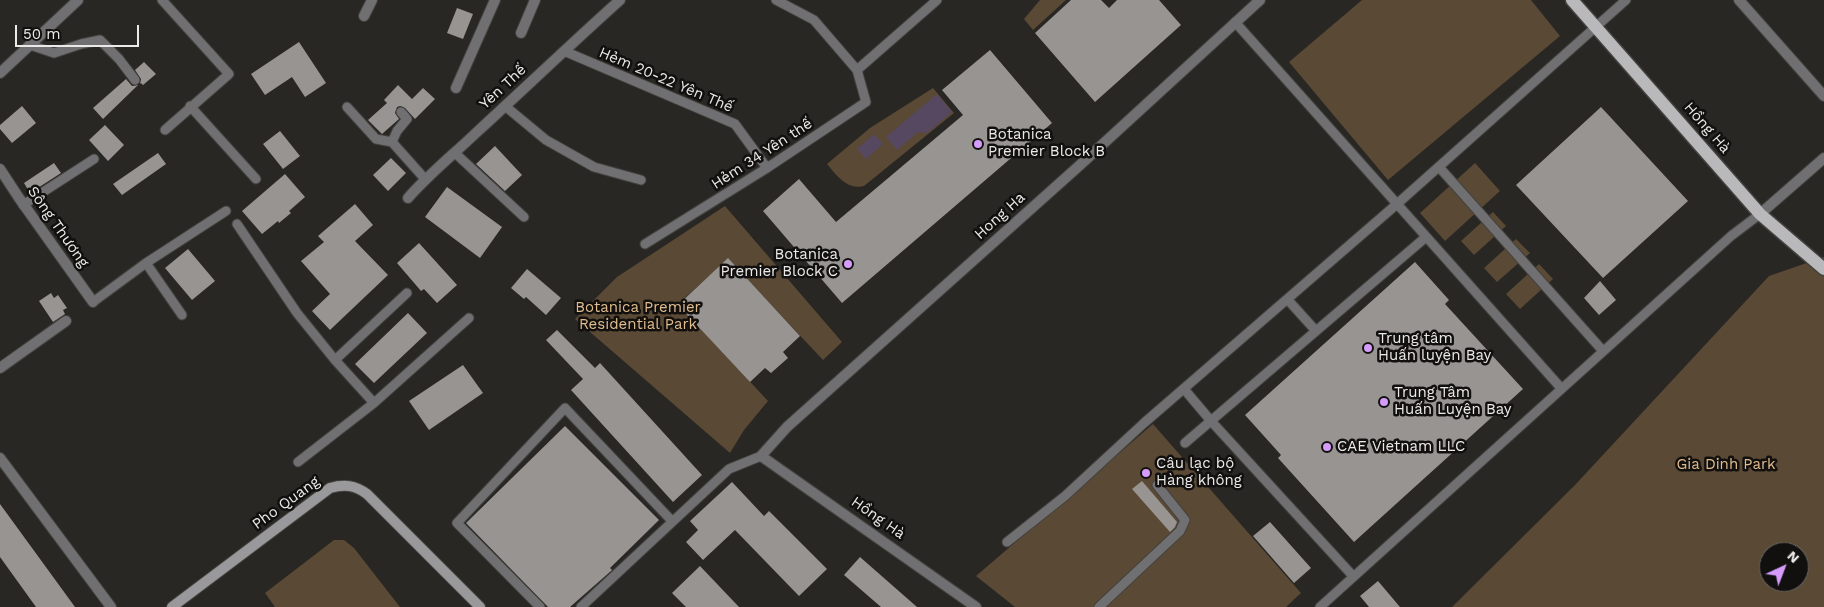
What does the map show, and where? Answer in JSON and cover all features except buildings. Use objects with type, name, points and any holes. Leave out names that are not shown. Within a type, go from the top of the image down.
[{"type":"main road","name":"Hồng Hà","points":[[1572,0],[1760,214],[1824,269]]},
{"type":"main road","name":"Pho Quang","points":[[172,607],[330,488],[340,485],[360,489],[367,494],[480,607]]},
{"type":"street","points":[[0,73],[78,0]]},
{"type":"street","points":[[364,16],[372,0]]},
{"type":"street","points":[[456,88],[495,0]]},
{"type":"street","points":[[521,33],[535,0]]},
{"type":"street","name":"Yên Thế","points":[[408,198],[425,179],[620,0]]},
{"type":"street","name":"Hong Ha","points":[[761,456],[801,414],[1080,165],[1260,0]]},
{"type":"street","points":[[1739,0],[1824,96]]},
{"type":"street","points":[[1760,214],[1824,158]]},
{"type":"street","name":"Sông Thương","points":[[0,169],[23,205],[93,302]]},
{"type":"street","points":[[0,368],[66,321]]},
{"type":"street","name":"Hồng Hà","points":[[761,456],[976,607]]},
{"type":"street","points":[[0,458],[111,607]]},
{"type":"lane","points":[[162,0],[229,74],[190,106],[165,130]]},
{"type":"lane","points":[[776,0],[814,20],[857,70],[937,0]]},
{"type":"lane","points":[[1007,542],[1065,496],[1184,388],[1288,300],[1626,0]]},
{"type":"lane","points":[[1236,22],[1561,388]]},
{"type":"lane","points":[[30,45],[54,53],[100,40],[119,59],[135,80]]},
{"type":"lane","name":"Hẻm 20-22 Yên Thế","points":[[564,50],[734,124],[767,168]]},
{"type":"lane","name":"Hẻm 34 Yên thế","points":[[645,244],[767,168],[866,102],[857,70]]},
{"type":"lane","points":[[190,106],[256,179]]},
{"type":"lane","points":[[505,106],[546,140],[594,167],[641,180]]},
{"type":"lane","points":[[347,107],[376,139],[392,142],[425,179]]},
{"type":"lane","points":[[392,142],[396,131],[407,119],[401,112]]},
{"type":"lane","points":[[455,153],[524,217]]},
{"type":"lane","points":[[23,205],[94,159]]},
{"type":"lane","points":[[1439,167],[1603,351]]},
{"type":"lane","points":[[93,302],[146,263],[226,211]]},
{"type":"lane","points":[[1320,607],[1731,236],[1760,214]]},
{"type":"lane","points":[[237,224],[296,313],[374,403]]},
{"type":"lane","points":[[1185,443],[1426,237]]},
{"type":"lane","points":[[146,263],[182,315]]},
{"type":"lane","points":[[335,360],[407,293]]},
{"type":"lane","points":[[1288,300],[1316,331]]},
{"type":"lane","points":[[298,462],[374,403],[469,318]]},
{"type":"lane","points":[[1184,388],[1211,421],[1353,576]]},
{"type":"lane","points":[[540,607],[457,523],[565,408],[672,521]]},
{"type":"lane","points":[[581,607],[728,469],[761,456]]},
{"type":"lane","points":[[1099,607],[1180,532],[1185,520],[1157,484]]},
{"type":"green space","points":[[1040,0],[1066,0],[1033,30],[1024,19]]},
{"type":"green space","points":[[1362,0],[1531,0],[1560,36],[1388,180],[1289,62]]},
{"type":"green space","points":[[933,88],[954,113],[864,186],[858,187],[847,184],[827,164],[870,128]]},
{"type":"green space","points":[[1475,163],[1500,191],[1445,241],[1420,213]]},
{"type":"green space","name":"Botanica Premier Residential Park","points":[[725,206],[842,342],[823,360],[728,259],[678,304],[768,401],[744,430],[730,453],[575,319],[617,277]]},
{"type":"green space","points":[[1493,212],[1506,226],[1474,255],[1461,241]]},
{"type":"green space","points":[[1516,239],[1530,253],[1497,282],[1484,268]]},
{"type":"green space","name":"Gia Dinh Park","points":[[1824,257],[1824,607],[1452,607],[1575,485],[1769,276]]},
{"type":"green space","points":[[1539,264],[1553,279],[1520,309],[1506,294]]},
{"type":"green space","name":"Câu lạc bộ Hàng không","points":[[1153,424],[1301,593],[1286,607],[1015,607],[976,576]]},
{"type":"green space","points":[[334,540],[344,540],[354,548],[400,607],[275,607],[265,593]]},
{"type":"shaded area","points":[[937,94],[952,112],[927,133],[918,132],[897,150],[886,137]]},
{"type":"shaded area","points":[[874,134],[883,144],[866,159],[857,149]]},
{"type":"place","name":"Botanica Premier Block B","points":[[978,144]]},
{"type":"place","name":"Botanica Premier Block C","points":[[848,264]]},
{"type":"place","name":"Trung tâm Huấn luyện Bay","points":[[1368,348]]},
{"type":"place","name":"Trung Tâm Huấn Luyện Bay","points":[[1384,402]]},
{"type":"place","name":"CAE Vietnam LLC","points":[[1327,447]]},
{"type":"place","name":"Câu lạc bộ Hàng không","points":[[1146,473]]}]
